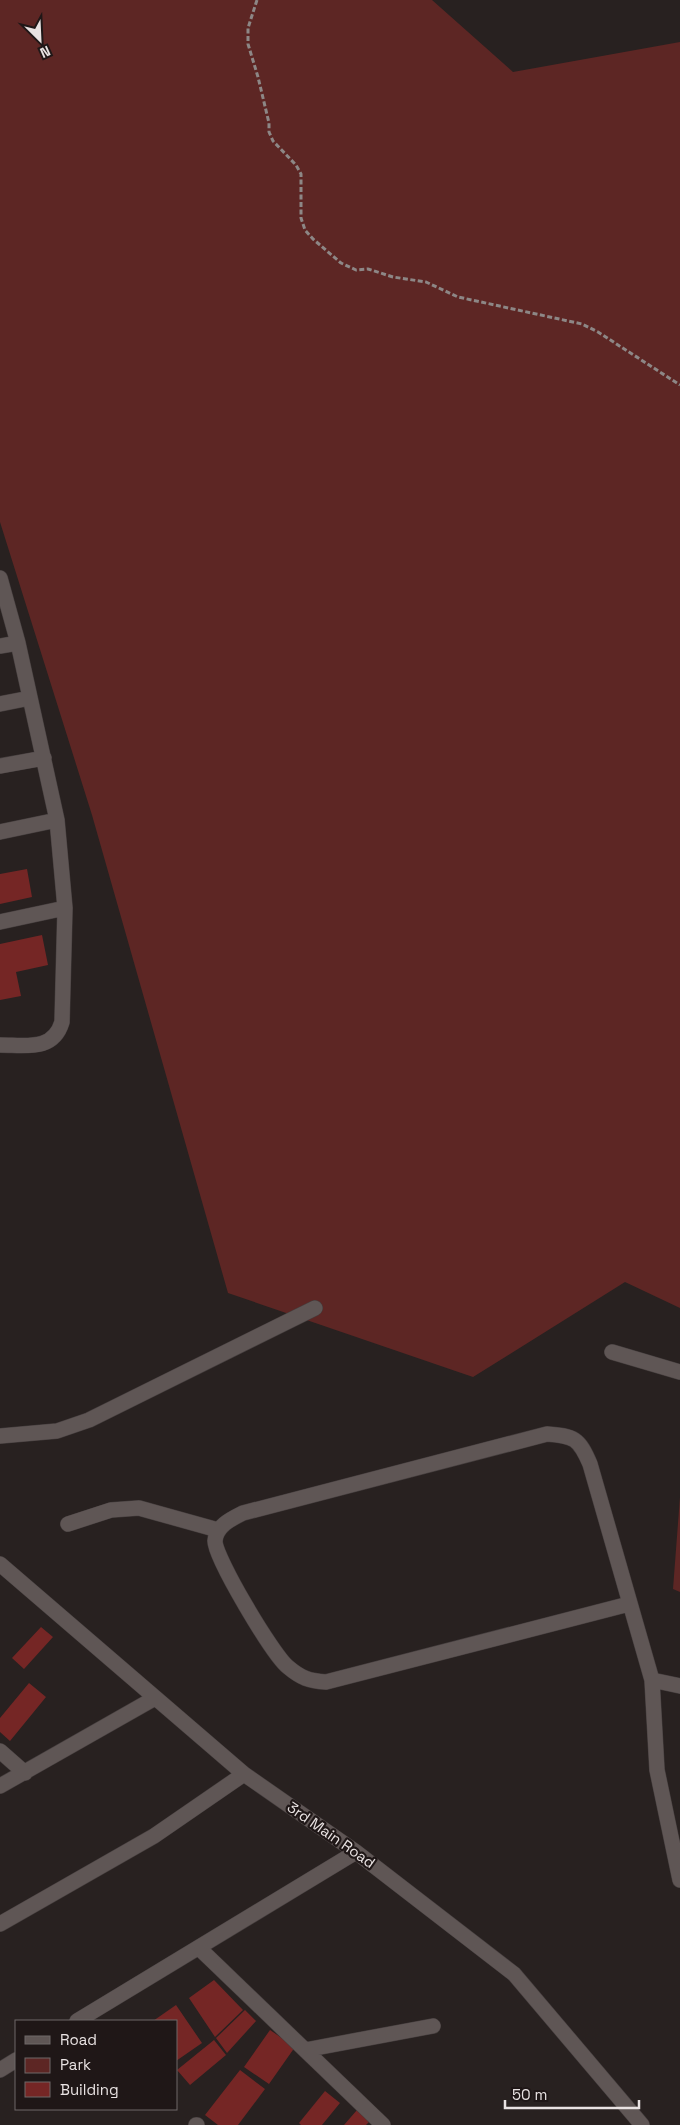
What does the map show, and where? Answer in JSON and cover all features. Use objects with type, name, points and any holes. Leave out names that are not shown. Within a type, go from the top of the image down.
[{"type":"street","points":[[0,578],[18,643],[57,820],[65,908],[62,1022],[60,1030],[56,1036],[44,1044],[0,1044]]},
{"type":"street","points":[[0,646],[18,643]]},
{"type":"street","points":[[0,704],[30,698]]},
{"type":"street","points":[[0,766],[44,758]]},
{"type":"street","points":[[0,832],[57,820]]},
{"type":"street","points":[[0,922],[65,908]]},
{"type":"street","points":[[0,1436],[56,1431],[89,1420],[315,1308]]},
{"type":"street","points":[[612,1352],[680,1372]]},
{"type":"street","points":[[629,1604],[326,1682],[310,1681],[286,1666],[270,1645],[216,1549],[215,1540],[218,1530],[229,1520],[243,1513],[547,1434],[567,1436],[575,1439],[582,1447],[590,1464],[652,1680],[657,1770],[680,1880]]},
{"type":"street","points":[[68,1524],[111,1510],[139,1508],[218,1530]]},
{"type":"street","name":"3rd Main Road","points":[[0,1564],[244,1774],[356,1852],[514,1974],[642,2125]]},
{"type":"street","points":[[652,1680],[680,1686]]},
{"type":"street","points":[[0,1786],[155,1698]]},
{"type":"street","points":[[0,1751],[25,1773]]},
{"type":"street","points":[[0,1924],[154,1836],[244,1774]]},
{"type":"street","points":[[79,2020],[356,1852]]},
{"type":"street","points":[[198,1948],[383,2125]]},
{"type":"street","points":[[305,2050],[433,2026]]},
{"type":"street","points":[[0,2070],[15,2061]]},
{"type":"path","points":[[257,0],[248,28],[248,44],[269,123],[269,132],[273,141],[296,165],[301,174],[303,182],[300,212],[304,230],[326,252],[341,263],[356,270],[368,269],[393,277],[426,282],[458,297],[582,324],[598,332],[680,386]]},
{"type":"green space","points":[[0,0],[432,0],[513,72],[680,42],[680,1308],[625,1282],[473,1377],[228,1293],[92,815],[0,522]]},
{"type":"green space","points":[[680,1497],[680,1592],[673,1589]]},
{"type":"building","points":[[27,869],[32,897],[0,904],[0,874]]},
{"type":"building","points":[[42,935],[48,965],[16,972],[21,996],[0,1000],[0,944]]},
{"type":"building","points":[[41,1627],[53,1637],[24,1669],[12,1658]]},
{"type":"building","points":[[29,1683],[46,1697],[10,1741],[0,1732],[0,1718]]},
{"type":"building","points":[[214,1980],[243,2010],[215,2037],[189,1998]]},
{"type":"building","points":[[176,2005],[202,2043],[178,2060],[178,2020],[154,2020]]},
{"type":"building","points":[[245,2010],[256,2021],[227,2053],[216,2038]]},
{"type":"building","points":[[270,2030],[295,2047],[269,2084],[244,2067]]},
{"type":"building","points":[[214,2040],[226,2055],[190,2085],[178,2069]]},
{"type":"building","points":[[240,2070],[265,2089],[238,2125],[218,2125],[205,2115]]},
{"type":"building","points":[[325,2091],[340,2103],[322,2125],[301,2125],[299,2123]]},
{"type":"building","points":[[357,2110],[370,2121],[366,2125],[344,2125]]}]
